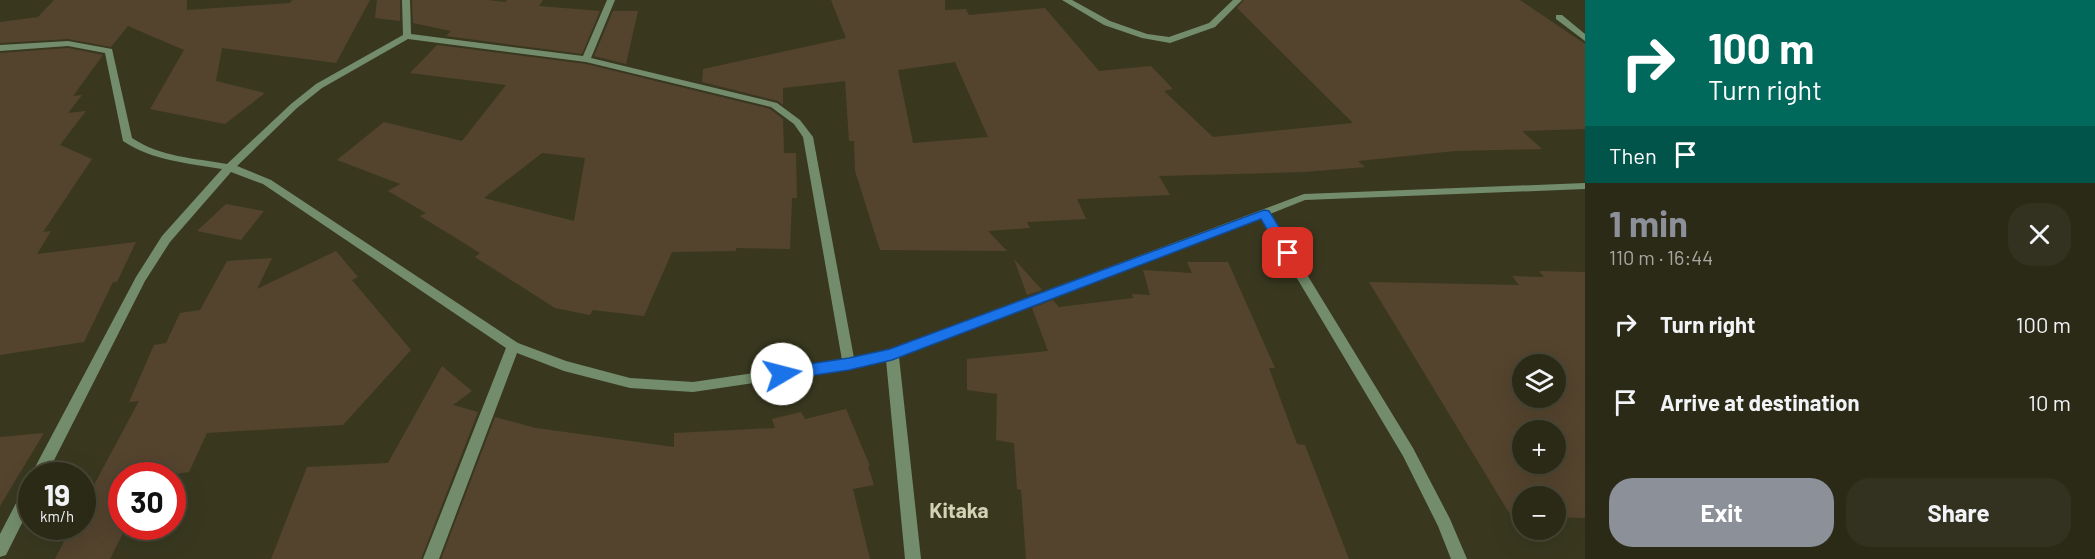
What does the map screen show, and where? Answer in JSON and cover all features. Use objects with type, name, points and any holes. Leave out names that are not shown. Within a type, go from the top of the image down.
[{"type":"street","points":[[406,0],[406,36]]},
{"type":"street","points":[[586,59],[611,0]]},
{"type":"street","points":[[1066,0],[1107,23],[1145,36],[1170,40],[1212,25],[1238,0]]},
{"type":"street","points":[[1559,17],[1585,38]]},
{"type":"street","points":[[45,462],[140,280],[165,239],[229,168],[294,106],[319,86],[406,36],[586,59],[774,105],[797,122],[808,137],[849,364]]},
{"type":"street","points":[[0,48],[60,42],[90,45],[109,51],[127,139],[138,148],[229,168],[267,182],[513,346],[564,366],[630,383],[693,387],[849,364],[892,354],[1304,197],[1585,186]]},
{"type":"street","points":[[1264,214],[1408,452],[1445,524],[1459,559]]},
{"type":"street","points":[[431,559],[513,346]]},
{"type":"street","points":[[892,354],[913,559]]},
{"type":"street","points":[[0,550],[18,515]]},
{"type":"building","points":[[54,0],[187,0],[187,10],[290,3],[292,0],[370,0],[336,63],[222,48],[216,81],[265,93],[225,124],[150,109],[184,50],[128,26],[111,47],[68,39],[0,43],[0,22],[38,17]]},
{"type":"building","points":[[377,0],[400,0],[400,21],[375,18]]},
{"type":"building","points":[[412,0],[505,2],[507,0],[543,0],[539,6],[600,11],[582,54],[446,36],[451,31],[413,23]]},
{"type":"building","points":[[831,0],[945,0],[945,10],[966,9],[969,15],[1045,8],[1099,71],[1151,66],[1173,89],[1164,91],[1213,137],[1353,123],[1237,8],[1244,0],[1520,0],[1585,44],[1585,129],[1522,131],[1542,149],[1455,151],[1358,161],[1365,167],[1304,172],[1159,176],[1170,195],[1077,199],[1086,219],[1027,222],[1030,228],[988,231],[1007,251],[880,250],[855,171],[854,141],[849,141],[845,81],[783,88],[783,105],[778,101],[702,82],[703,69],[846,38]],"holes":[[[955,62],[988,137],[913,143],[898,70]]]},
{"type":"building","points":[[613,11],[638,11],[626,64],[594,56]]},
{"type":"building","points":[[437,45],[586,64],[770,109],[783,119],[784,153],[796,153],[797,198],[792,198],[790,249],[736,248],[736,251],[672,252],[644,316],[593,310],[590,315],[555,308],[475,257],[480,253],[420,216],[426,213],[388,191],[400,184],[337,160],[384,122],[462,141],[506,85],[410,73]],"holes":[[[542,153],[585,158],[574,221],[484,198]]]},
{"type":"building","points":[[68,48],[103,55],[73,96],[82,95],[68,113],[86,111],[60,145],[92,159],[43,232],[51,231],[37,254],[136,242],[117,282],[113,282],[84,342],[0,355],[0,53]]},
{"type":"building","points":[[226,204],[264,211],[241,240],[197,231]]},
{"type":"building","points":[[336,251],[358,277],[352,280],[411,350],[343,425],[207,433],[189,472],[186,472],[186,462],[108,462],[108,540],[120,540],[110,559],[55,559],[65,540],[96,540],[96,481],[139,401],[129,402],[154,345],[166,343],[180,313],[200,310],[227,261],[272,258],[257,289]]},
{"type":"building","points":[[1014,259],[1042,290],[1027,295]]},
{"type":"building","points":[[1187,262],[1228,262],[1275,368],[1269,368],[1297,444],[1305,445],[1349,559],[1026,559],[1021,490],[1017,489],[1014,443],[996,440],[997,394],[967,390],[967,359],[1048,351],[1032,308],[1053,300],[1059,307],[1133,298],[1132,294],[1150,295],[1143,270],[1192,273]]},
{"type":"building","points":[[1539,271],[1585,272],[1585,518],[1566,517],[1566,486],[1512,486],[1511,516],[1369,282],[1519,285],[1512,276],[1544,277]]},
{"type":"building","points":[[442,366],[472,391],[453,405],[478,412],[421,559],[271,559],[307,467],[388,463]]},
{"type":"building","points":[[846,409],[870,466],[868,466],[874,485],[853,489],[870,559],[441,559],[495,417],[536,428],[674,447],[674,433],[775,428],[772,419],[801,412],[805,419]]},
{"type":"building","points":[[44,433],[27,462],[18,462],[18,476],[0,506],[0,437]]},
{"type":"district","name":"Kitaka","points":[[959,509]]},
{"type":"route","points":[[782,374],[849,364],[892,354],[1264,214],[1288,253]]}]
